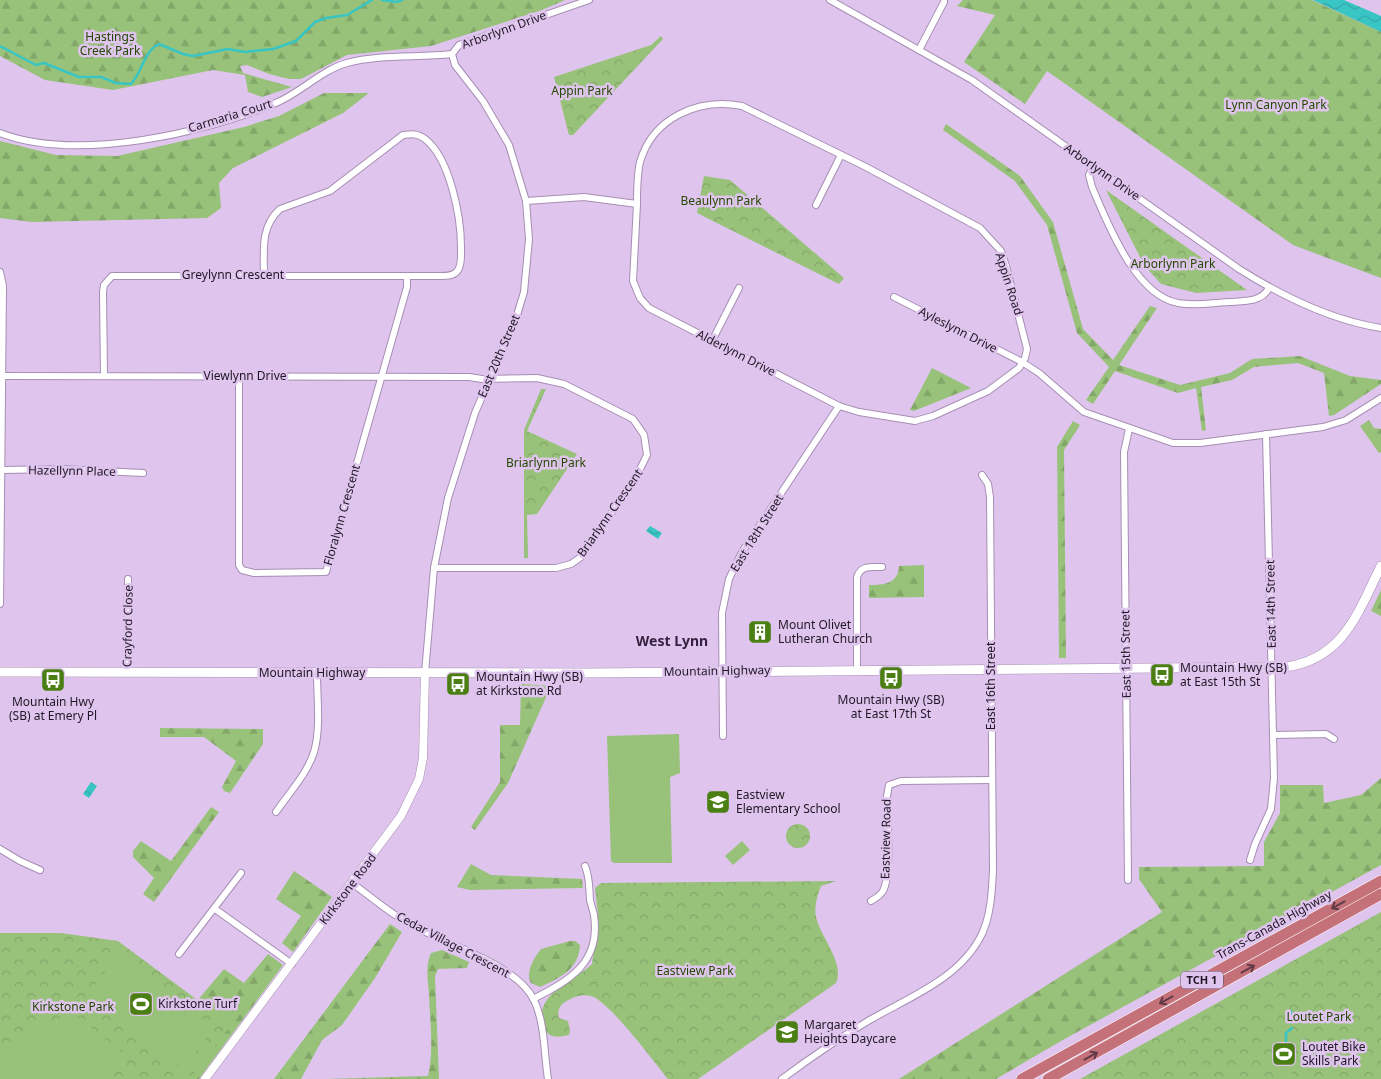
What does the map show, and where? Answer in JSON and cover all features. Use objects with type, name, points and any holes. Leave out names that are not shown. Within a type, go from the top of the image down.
[{"type":"highway","name":"Trans-Canada Highway","points":[[1022,1079],[1381,881]]},
{"type":"highway","name":"Trans-Canada Highway","points":[[1048,1079],[1381,894]]},
{"type":"main road","name":"Mountain Highway","points":[[0,672],[317,674],[1272,668],[1305,663],[1338,643],[1355,619],[1381,566]]},
{"type":"street","name":"Arborlynn Drive","points":[[452,54],[459,45],[589,0]]},
{"type":"street","name":"Arborlynn Drive","points":[[830,0],[972,80],[1238,269],[1269,288],[1336,316],[1381,328]]},
{"type":"street","points":[[919,50],[944,2]]},
{"type":"street","name":"Carmaria Court","points":[[0,133],[35,142],[58,144],[119,143],[145,139],[205,125],[278,102],[344,64],[378,59],[452,54]]},
{"type":"street","name":"East 20th Street","points":[[425,673],[434,568],[448,498],[459,458],[489,379],[517,315],[524,292],[529,239],[526,200],[516,163],[502,131],[483,101],[455,65],[452,54]]},
{"type":"street","name":"Appin Road","points":[[637,204],[640,161],[652,138],[677,114],[699,106],[720,103],[742,106],[766,116],[972,223],[991,239],[1001,252],[1023,327],[1027,349],[1022,362]]},
{"type":"street","name":"Greylynn Crescent","points":[[104,376],[104,285],[112,276],[264,276],[407,276],[445,276],[457,272],[460,262],[461,224],[452,190],[442,163],[430,144],[424,138],[411,134],[397,138],[330,191],[288,206],[274,215],[265,230],[264,276]]},
{"type":"street","points":[[816,205],[841,156]]},
{"type":"street","points":[[1094,166],[1089,175],[1092,187],[1131,267],[1148,287],[1160,296],[1169,301],[1186,304],[1249,300],[1262,297],[1269,288]]},
{"type":"street","points":[[526,200],[584,197],[637,204]]},
{"type":"street","name":"Alderlynn Drive","points":[[637,204],[633,281],[640,298],[660,314],[839,406],[859,412],[915,421],[933,416],[988,391],[1019,368],[1022,362]]},
{"type":"street","points":[[0,272],[3,286],[0,604]]},
{"type":"street","name":"Floralynn Crescent","points":[[239,376],[239,565],[242,570],[247,572],[305,574],[326,572],[407,287],[407,276]]},
{"type":"street","points":[[712,341],[739,288]]},
{"type":"street","name":"Ayleslynn Drive","points":[[894,297],[1022,362]]},
{"type":"street","points":[[1022,362],[1039,373],[1084,412],[1162,440],[1184,444],[1337,424],[1381,398]]},
{"type":"street","name":"Viewlynn Drive","points":[[1,376],[381,376],[489,379]]},
{"type":"street","name":"Briarlynn Crescent","points":[[434,568],[556,568],[571,564],[580,557],[592,542],[639,471],[647,455],[644,436],[633,419],[573,388],[537,378],[489,379]]},
{"type":"street","name":"East 18th Street","points":[[723,736],[724,599],[735,565],[839,406]]},
{"type":"street","name":"East 15th Street","points":[[1128,880],[1124,452],[1129,429]]},
{"type":"street","name":"East 14th Street","points":[[1250,860],[1271,809],[1274,778],[1266,434]]},
{"type":"street","name":"Hazellynn Place","points":[[2,470],[61,469],[143,473]]},
{"type":"street","name":"East 16th Street","points":[[782,1079],[822,1050],[942,980],[954,969],[981,934],[991,899],[992,780],[990,497],[988,484],[982,475]]},
{"type":"street","points":[[857,670],[857,578],[859,573],[866,568],[882,567]]},
{"type":"street","name":"Crayford Close","points":[[127,673],[128,578]]},
{"type":"street","name":"Kirkstone Road","points":[[205,1079],[401,816],[419,778],[425,735],[425,673]]},
{"type":"street","points":[[276,812],[305,770],[314,752],[317,731],[317,674]]},
{"type":"street","points":[[1274,735],[1326,734],[1334,739]]},
{"type":"street","name":"Eastview Road","points":[[871,900],[879,896],[884,889],[887,866],[887,796],[889,785],[901,781],[992,780]]},
{"type":"street","points":[[0,849],[40,870]]},
{"type":"street","points":[[533,999],[579,972],[592,951],[594,916],[590,901],[588,874],[585,866]]},
{"type":"street","points":[[179,954],[215,909],[241,872]]},
{"type":"street","name":"Cedar Village Crescent","points":[[352,883],[408,924],[494,964],[513,976],[533,999],[540,1026],[548,1079]]},
{"type":"street","points":[[215,909],[292,964]]},
{"type":"green space","name":"Hastings Creek Park","points":[[0,0],[565,0],[542,10],[431,46],[347,55],[301,79],[289,79],[269,74],[247,65],[240,66],[243,73],[292,87],[262,97],[248,92],[245,75],[213,70],[113,90],[45,80],[0,56]]},
{"type":"green space","name":"Lynn Canyon Park","points":[[963,0],[1312,0],[1381,32],[1381,278],[1293,245],[1047,71],[1025,104],[964,62],[995,15],[957,6]]},
{"type":"green space","name":"Appin Park","points":[[661,36],[663,39],[573,135],[569,135],[554,77],[651,45]]},
{"type":"green space","points":[[324,93],[369,93],[343,113],[233,168],[219,183],[221,208],[207,218],[32,222],[0,218],[0,141],[56,155],[117,156],[244,127],[279,116]]},
{"type":"green space","points":[[946,124],[1020,176],[1053,222],[1083,329],[1113,360],[1150,306],[1157,308],[1119,365],[1180,385],[1230,373],[1252,359],[1300,356],[1350,376],[1381,380],[1381,384],[1334,415],[1329,416],[1324,373],[1298,363],[1254,367],[1232,380],[1201,387],[1206,430],[1202,431],[1196,388],[1178,393],[1115,371],[1093,404],[1086,400],[1109,367],[1077,333],[1047,225],[1015,181],[943,130]]},
{"type":"green space","name":"Beaulynn Park","points":[[704,176],[730,180],[844,278],[839,284],[697,213]]},
{"type":"green space","name":"Arborlynn Park","points":[[1106,190],[1247,290],[1196,293],[1161,284],[1144,265]]},
{"type":"green space","points":[[932,368],[971,388],[914,411],[910,410]]},
{"type":"green space","name":"Briarlynn Park","points":[[541,389],[546,389],[527,431],[577,454],[537,514],[527,515],[528,558],[524,558],[524,430]]},
{"type":"green space","points":[[1369,420],[1374,428],[1381,429],[1381,452],[1379,453],[1360,426]]},
{"type":"green space","points":[[1073,421],[1080,425],[1064,450],[1066,658],[1059,658],[1057,447]]},
{"type":"green space","points":[[924,565],[924,597],[869,598],[869,585],[885,584],[893,580],[896,577],[899,566]]},
{"type":"green space","points":[[1381,590],[1381,616],[1371,611]]},
{"type":"green space","points":[[521,684],[551,686],[508,783],[475,830],[471,827],[500,782],[500,725],[520,725]]},
{"type":"green space","points":[[160,728],[263,729],[263,744],[230,793],[224,791],[222,787],[236,761],[204,737],[160,737]]},
{"type":"green space","points":[[679,734],[680,773],[670,777],[672,863],[614,863],[611,861],[607,736]]},
{"type":"green space","points":[[1381,778],[1381,865],[1061,1041],[996,1079],[899,1079],[1162,912],[1139,879],[1139,867],[1264,866],[1264,842],[1280,813],[1280,785],[1323,785],[1324,803],[1361,795]]},
{"type":"green space","points":[[211,807],[219,812],[154,902],[143,894],[154,878],[133,857],[133,851],[141,841],[171,861]]},
{"type":"green space","points":[[798,824],[807,827],[810,836],[807,845],[798,848],[789,845],[786,836],[789,827]]},
{"type":"green space","points":[[742,841],[750,850],[733,865],[725,856]]},
{"type":"green space","points":[[471,864],[491,875],[582,879],[583,888],[470,890],[457,887]]},
{"type":"green space","points":[[294,871],[332,897],[293,952],[282,943],[301,916],[276,899]]},
{"type":"green space","name":"Eastview Park","points":[[836,881],[821,886],[815,909],[819,925],[835,959],[838,975],[836,983],[698,1079],[668,1079],[620,1020],[599,1000],[591,996],[574,997],[560,1007],[558,1011],[559,1018],[568,1021],[569,1035],[552,1036],[545,1029],[542,1017],[543,1007],[548,999],[555,991],[592,964],[598,914],[595,888],[601,883]]},
{"type":"green space","name":"Loutet Park","points":[[1381,912],[1381,1079],[1080,1079]]},
{"type":"green space","points":[[390,924],[402,932],[375,978],[342,1025],[322,1040],[301,1079],[274,1079]]},
{"type":"green space","name":"Kirkstone Park","points":[[0,933],[61,933],[118,941],[231,1025],[190,1079],[0,1079]]},
{"type":"green space","points":[[575,941],[580,945],[576,960],[567,972],[540,987],[531,983],[529,979],[530,970],[533,961],[541,949]]},
{"type":"green space","points":[[442,950],[469,962],[467,968],[438,969],[435,976],[439,1079],[325,1079],[428,1076],[431,1025],[428,963],[431,953]]},
{"type":"green space","name":"Kirkstone Turf","points":[[118,954],[214,1028],[183,1068],[88,994]]},
{"type":"green space","points":[[268,954],[283,965],[199,1079],[131,1079],[224,969],[244,983]]},
{"type":"green space","points":[[73,1014],[127,1056],[108,1079],[0,1079],[0,1055],[26,1034]]},
{"type":"green space","name":"Loutet Bike Skills Park","points":[[1290,1029],[1292,1079],[1278,1079],[1275,1030]]},
{"type":"water","points":[[1313,0],[1344,0],[1381,16],[1381,32]]},
{"type":"water","points":[[650,526],[662,533],[658,539],[646,531]]},
{"type":"water","points":[[91,782],[97,786],[89,798],[83,794]]},
{"type":"waterway","points":[[0,46],[36,65],[44,63],[79,77],[101,77],[116,83],[131,84],[146,57],[159,44],[193,56],[228,49],[245,52],[273,49],[296,41],[315,22],[326,18],[347,15],[372,0]]},
{"type":"waterway","points":[[382,0],[396,2],[402,0]]},
{"type":"waterway","points":[[1291,1011],[1291,1023]]},
{"type":"waterway","points":[[1286,1051],[1286,1033],[1292,1028]]},
{"type":"place","name":"Mount Olivet Lutheran Church","points":[[760,632]]},
{"type":"place","name":"Mountain Hwy (SB) at East 15th St","points":[[1162,675]]},
{"type":"place","name":"Mountain Hwy (SB) at East 17th St","points":[[891,678]]},
{"type":"place","name":"Mountain Hwy (SB) at Emery Pl","points":[[53,680]]},
{"type":"place","name":"Mountain Hwy (SB) at Kirkstone Rd","points":[[458,684]]},
{"type":"place","name":"Eastview Elementary School","points":[[718,802]]},
{"type":"place","name":"Kirkstone Turf","points":[[141,1004]]},
{"type":"place","name":"Margaret Heights Daycare","points":[[787,1032]]},
{"type":"place","name":"Loutet Bike Skills Park","points":[[1284,1054]]},
{"type":"district","name":"West Lynn","points":[[672,641]]}]
